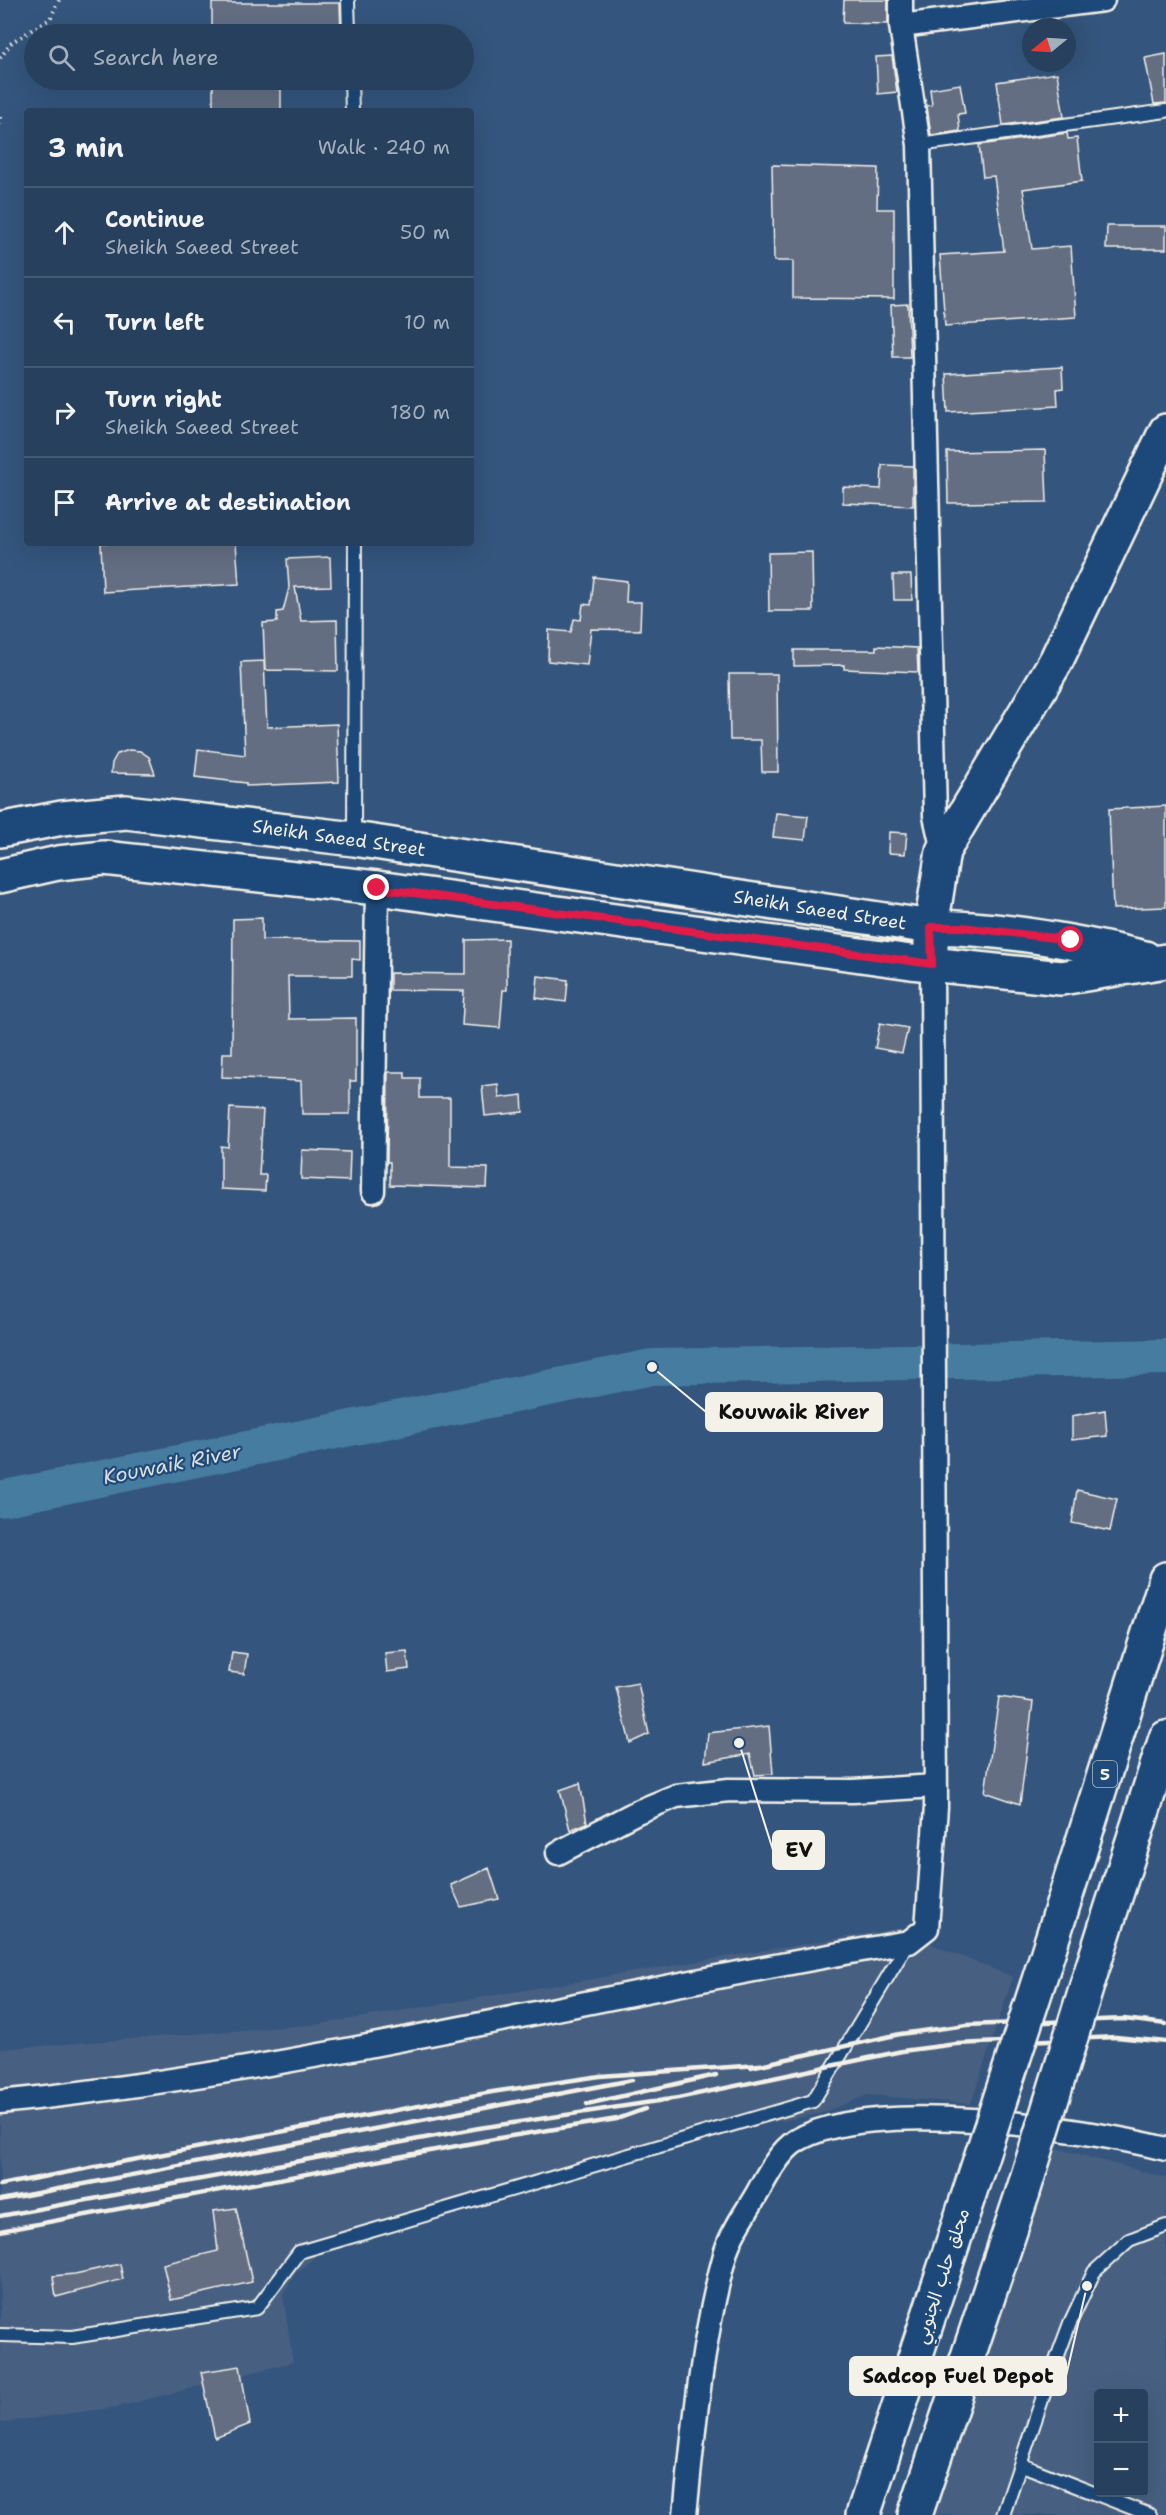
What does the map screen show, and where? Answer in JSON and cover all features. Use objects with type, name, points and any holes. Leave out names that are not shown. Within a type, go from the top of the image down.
[{"type":"main road","points":[[932,964],[931,927],[943,851],[1056,661],[1166,431]]},
{"type":"main road","name":"Sheikh Saeed Street","points":[[0,830],[62,818],[126,812],[354,839],[931,927],[962,927],[1071,940],[1162,961]]},
{"type":"main road","name":"Sheikh Saeed Street","points":[[0,876],[58,863],[104,858],[377,888],[932,964],[1061,978],[1162,961]]},
{"type":"main road","name":"محلق حلب الجنوبي","points":[[863,2515],[1043,1968],[1166,1579]]},
{"type":"main road","points":[[915,2515],[1023,2192],[1166,1738]]},
{"type":"street","points":[[901,0],[901,26],[919,145],[935,816],[943,851]]},
{"type":"street","points":[[901,26],[1102,0]]},
{"type":"street","points":[[373,1191],[377,888]]},
{"type":"street","points":[[0,2102],[82,2094],[390,2042],[660,1989],[768,1965],[909,1942],[927,1928],[936,1786],[932,964]]},
{"type":"street","points":[[558,1853],[637,1812],[676,1796],[729,1790],[853,1791],[936,1786]]},
{"type":"street","points":[[685,2515],[699,2380],[727,2249],[770,2171],[795,2142],[845,2123],[938,2117],[1116,2136],[1166,2149]]},
{"type":"lane","points":[[348,0],[349,24]]},
{"type":"lane","points":[[351,90],[352,108]]},
{"type":"lane","points":[[919,145],[1166,111]]},
{"type":"lane","points":[[354,839],[355,546]]},
{"type":"lane","points":[[0,2335],[72,2337],[257,2308],[299,2252],[813,2101],[909,1942]]},
{"type":"lane","points":[[1004,2515],[1055,2362],[1094,2272],[1129,2240],[1166,2226]]},
{"type":"lane","points":[[1022,2465],[1150,2515]]},
{"type":"path","points":[[42,24],[50,19],[59,0]]},
{"type":"path","points":[[0,58],[12,42],[24,35]]},
{"type":"path","points":[[0,117],[0,126]]},
{"type":"shaded area","points":[[900,1928],[943,1949],[1013,1977],[971,2104],[868,2095],[819,2114],[760,2125],[317,2255],[296,2273],[283,2294],[293,2362],[118,2407],[0,2423],[0,2049],[320,2024]]},
{"type":"shaded area","points":[[1053,2147],[1166,2178],[1166,2515],[934,2515]]},
{"type":"green space","points":[[954,941],[1075,954],[1075,966],[958,958]]},
{"type":"building","points":[[844,0],[888,0],[888,24],[843,23]]},
{"type":"building","points":[[212,3],[340,3],[341,24],[212,24]]},
{"type":"building","points":[[1166,54],[1166,103],[1154,104],[1145,58]]},
{"type":"building","points":[[892,56],[897,92],[878,94],[876,57]]},
{"type":"building","points":[[1057,73],[1064,117],[1003,125],[997,82]]},
{"type":"building","points":[[960,84],[965,113],[958,114],[960,131],[931,135],[927,106],[932,105],[930,89]]},
{"type":"building","points":[[213,90],[281,90],[281,108],[213,108]]},
{"type":"building","points":[[1067,133],[1068,139],[1077,138],[1082,181],[1023,189],[1032,249],[1071,246],[1076,317],[945,326],[940,255],[1004,251],[994,176],[983,177],[979,145]]},
{"type":"building","points":[[772,165],[878,168],[877,209],[894,209],[894,299],[793,298],[793,261],[774,261]]},
{"type":"building","points":[[1107,226],[1166,226],[1166,249],[1106,249]]},
{"type":"building","points":[[908,304],[910,357],[893,357],[891,305]]},
{"type":"building","points":[[1062,367],[1063,388],[1057,389],[1058,406],[948,412],[946,374]]},
{"type":"building","points":[[1045,450],[1047,502],[948,503],[947,452]]},
{"type":"building","points":[[882,465],[913,466],[913,506],[843,503],[843,487],[881,489]]},
{"type":"building","points":[[101,546],[236,546],[239,584],[103,592]]},
{"type":"building","points":[[812,552],[813,611],[769,611],[768,553]]},
{"type":"building","points":[[330,557],[331,586],[295,587],[301,621],[337,620],[338,671],[265,670],[263,623],[277,622],[277,612],[283,611],[289,588],[287,559]]},
{"type":"building","points":[[893,575],[911,575],[912,600],[894,600]]},
{"type":"building","points":[[594,577],[627,581],[626,602],[641,602],[640,630],[591,629],[587,665],[548,661],[549,630],[571,632],[574,619],[581,620],[583,604],[591,605]]},
{"type":"building","points":[[876,646],[917,648],[918,672],[844,669],[844,665],[794,666],[794,650],[876,650]]},
{"type":"building","points":[[264,661],[267,727],[337,724],[339,782],[246,786],[246,783],[195,777],[198,749],[245,755],[241,662]]},
{"type":"building","points":[[729,674],[777,674],[778,772],[762,772],[761,740],[730,740]]},
{"type":"building","points":[[129,750],[140,751],[149,757],[155,774],[111,773],[112,763],[117,754]]},
{"type":"building","points":[[1166,806],[1166,907],[1113,909],[1109,809]]},
{"type":"building","points":[[776,813],[808,816],[805,840],[773,837]]},
{"type":"building","points":[[889,832],[907,833],[905,854],[888,853]]},
{"type":"building","points":[[262,918],[262,940],[360,941],[360,960],[352,959],[352,976],[288,976],[289,1019],[356,1018],[356,1081],[350,1081],[350,1114],[302,1114],[301,1081],[222,1077],[223,1053],[232,1053],[233,919]]},
{"type":"building","points":[[507,939],[507,990],[503,990],[500,1028],[462,1025],[464,991],[390,990],[390,973],[466,974],[466,940]]},
{"type":"building","points":[[538,976],[568,980],[566,1002],[536,998]]},
{"type":"building","points":[[880,1023],[908,1028],[902,1053],[875,1048]]},
{"type":"building","points":[[388,1072],[405,1072],[405,1078],[420,1078],[420,1098],[450,1098],[450,1167],[488,1168],[487,1188],[390,1185],[390,1162],[387,1162]]},
{"type":"building","points":[[498,1084],[499,1098],[522,1095],[523,1112],[485,1116],[482,1086]]},
{"type":"building","points":[[230,1108],[263,1110],[259,1175],[266,1175],[265,1191],[221,1189],[221,1146],[228,1147]]},
{"type":"building","points":[[302,1150],[350,1152],[349,1181],[301,1179]]},
{"type":"building","points":[[1105,1410],[1107,1436],[1072,1440],[1072,1416]]},
{"type":"building","points":[[1077,1490],[1117,1499],[1110,1531],[1072,1523]]},
{"type":"building","points":[[407,1651],[409,1669],[387,1672],[385,1653]]},
{"type":"building","points":[[232,1652],[247,1654],[244,1674],[229,1672]]},
{"type":"building","points":[[638,1683],[649,1734],[630,1743],[616,1687]]},
{"type":"building","points":[[999,1697],[1033,1702],[1020,1804],[985,1792]]},
{"type":"building","points":[[769,1726],[773,1774],[755,1775],[750,1754],[705,1762],[708,1733]]},
{"type":"building","points":[[580,1783],[587,1823],[570,1830],[560,1790]]},
{"type":"building","points":[[489,1868],[499,1899],[461,1907],[451,1885]]},
{"type":"building","points":[[236,2208],[252,2282],[171,2300],[163,2264],[218,2251],[213,2211]]},
{"type":"building","points":[[120,2264],[123,2279],[56,2297],[53,2276],[75,2274]]},
{"type":"building","points":[[240,2366],[250,2424],[215,2438],[201,2372]]},
{"type":"waterway","name":"Kouwaik River","points":[[0,1499],[652,1367],[1166,1357]]},
{"type":"railway","points":[[751,2067],[900,2034],[967,2025],[1124,2019],[1166,2024]]},
{"type":"railway","points":[[0,2216],[479,2128],[678,2098],[902,2051],[956,2044],[1116,2037],[1166,2042]]},
{"type":"railway","points":[[0,2185],[492,2092],[600,2076],[759,2065]]},
{"type":"railway","points":[[587,2104],[716,2075]]},
{"type":"railway","points":[[0,2200],[632,2080]]},
{"type":"railway","points":[[0,2231],[505,2137],[617,2119],[645,2109]]},
{"type":"place","name":"Kouwaik River","points":[[652,1367]]},
{"type":"place","name":"EV","points":[[739,1743]]},
{"type":"place","name":"Sadcop Fuel Depot","points":[[1087,2286]]},
{"type":"route","points":[[377,888],[932,964],[931,927],[962,927],[1071,940]]}]
